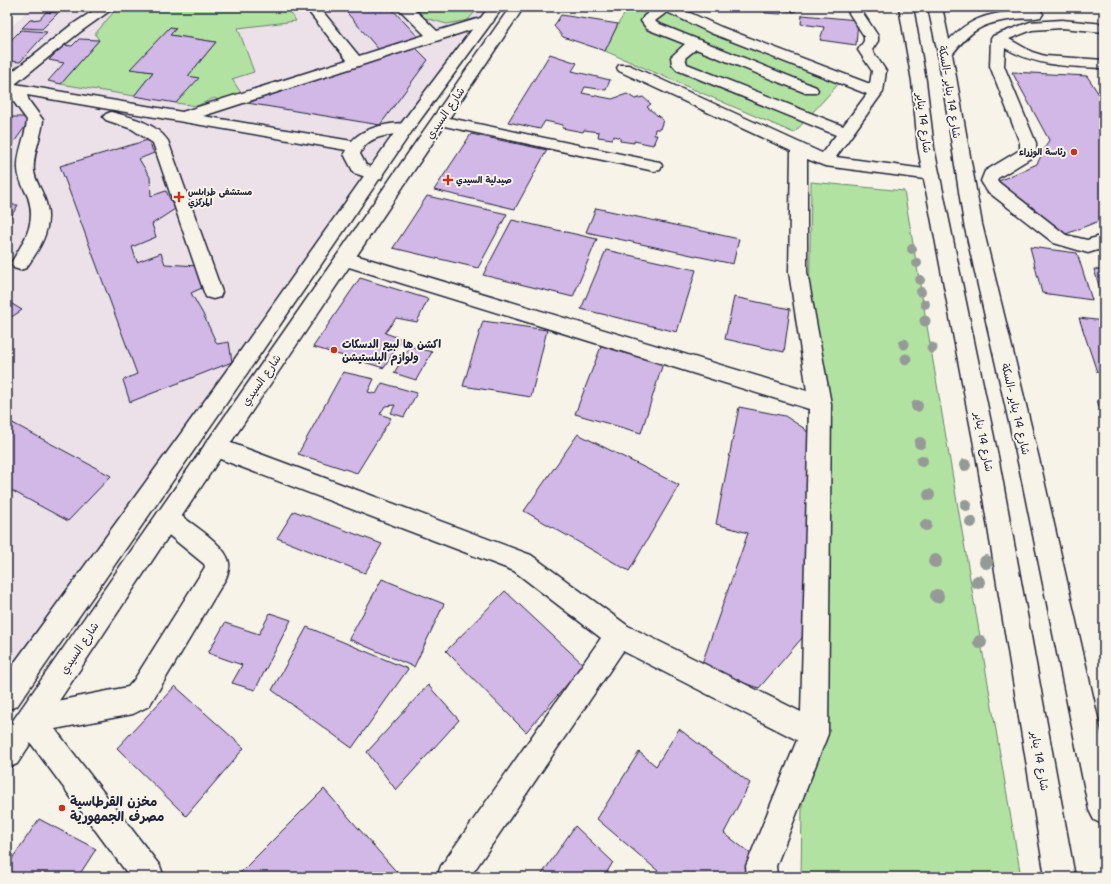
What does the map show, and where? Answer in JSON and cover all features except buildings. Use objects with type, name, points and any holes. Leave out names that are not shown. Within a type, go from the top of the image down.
[{"type":"main road","points":[[13,90],[75,29],[108,7]]},
{"type":"main road","points":[[312,7],[356,62]]},
{"type":"main road","points":[[404,7],[434,36]]},
{"type":"main road","name":"شارع السيدي","points":[[7,754],[32,720],[215,447],[517,7]]},
{"type":"main road","points":[[811,90],[649,24],[649,19],[667,7],[678,14],[716,30],[876,92]]},
{"type":"main road","points":[[825,161],[876,92],[879,70],[865,50],[872,40],[872,36],[852,7]]},
{"type":"main road","name":"شارع 14 يناير","points":[[906,7],[919,81],[926,148],[988,461],[1060,877]]},
{"type":"main road","name":"شارع 14 يناير -السكة","points":[[935,7],[945,54],[962,168],[973,224],[1031,471],[1104,810]]},
{"type":"main road","points":[[945,54],[961,34],[988,21],[1055,10],[1104,15]]},
{"type":"main road","points":[[183,117],[434,36],[492,13]]},
{"type":"main road","name":"شارع السيدي","points":[[7,696],[375,175],[406,128],[492,13]]},
{"type":"main road","points":[[998,39],[1030,26],[1062,24],[1104,28]]},
{"type":"main road","points":[[998,39],[1027,55],[1044,60],[1104,64]]},
{"type":"main road","points":[[998,39],[998,66],[1028,143],[1028,152],[991,175],[989,181],[993,187],[1060,239],[1088,246],[1104,241]]},
{"type":"main road","points":[[695,43],[678,57],[679,64],[682,66],[846,133]]},
{"type":"main road","points":[[624,68],[770,134],[825,161],[932,175]]},
{"type":"main road","points":[[13,90],[354,146]]},
{"type":"main road","points":[[13,90],[23,106],[30,110],[36,120],[28,151],[26,171],[28,181],[38,204],[40,219],[36,239],[20,262]]},
{"type":"main road","points":[[13,90],[136,123],[160,140],[213,292]]},
{"type":"main road","points":[[440,121],[654,166]]},
{"type":"main road","points":[[375,175],[360,169],[352,154],[354,146],[361,140],[373,134],[388,130],[406,128]]},
{"type":"main road","points":[[762,877],[761,866],[814,734],[820,404],[798,272],[799,149]]},
{"type":"main road","points":[[345,259],[820,404]]},
{"type":"main road","points":[[215,447],[522,563],[619,635],[814,734]]},
{"type":"main road","points":[[150,877],[32,720],[133,700],[144,690],[217,570],[217,562],[213,556],[167,519]]},
{"type":"main road","points":[[452,877],[619,635]]},
{"type":"shaded area","name":"مستشفى طرابلس المركزي","points":[[31,7],[487,7],[7,675],[7,31]]},
{"type":"green space","points":[[118,7],[287,7],[296,21],[238,28],[254,72],[232,79],[241,93],[221,101],[214,98],[197,106],[176,103],[188,76],[216,42],[170,35],[176,29],[170,27],[131,69],[153,72],[134,96],[61,84],[99,40],[95,34]]},
{"type":"green space","points":[[414,7],[479,7],[468,20],[447,24],[421,17]]},
{"type":"green space","points":[[629,7],[660,7],[671,14],[708,30],[843,79],[794,133],[605,51],[618,24]]},
{"type":"green space","points":[[811,182],[904,191],[1021,877],[801,877]]},
{"type":"place","name":"رئاسة الوزراء","points":[[1074,152]]},
{"type":"place","name":"صيدلية السيدي","points":[[448,180]]},
{"type":"place","name":"مستشفى طرابلس المركزي","points":[[179,197]]},
{"type":"place","name":"اكشن ها لبيع الدسكات ولوازم البلستيشن","points":[[334,350]]},
{"type":"place","name":"مخزن القرطاسية مصرف الجمهورية","points":[[62,808]]}]
